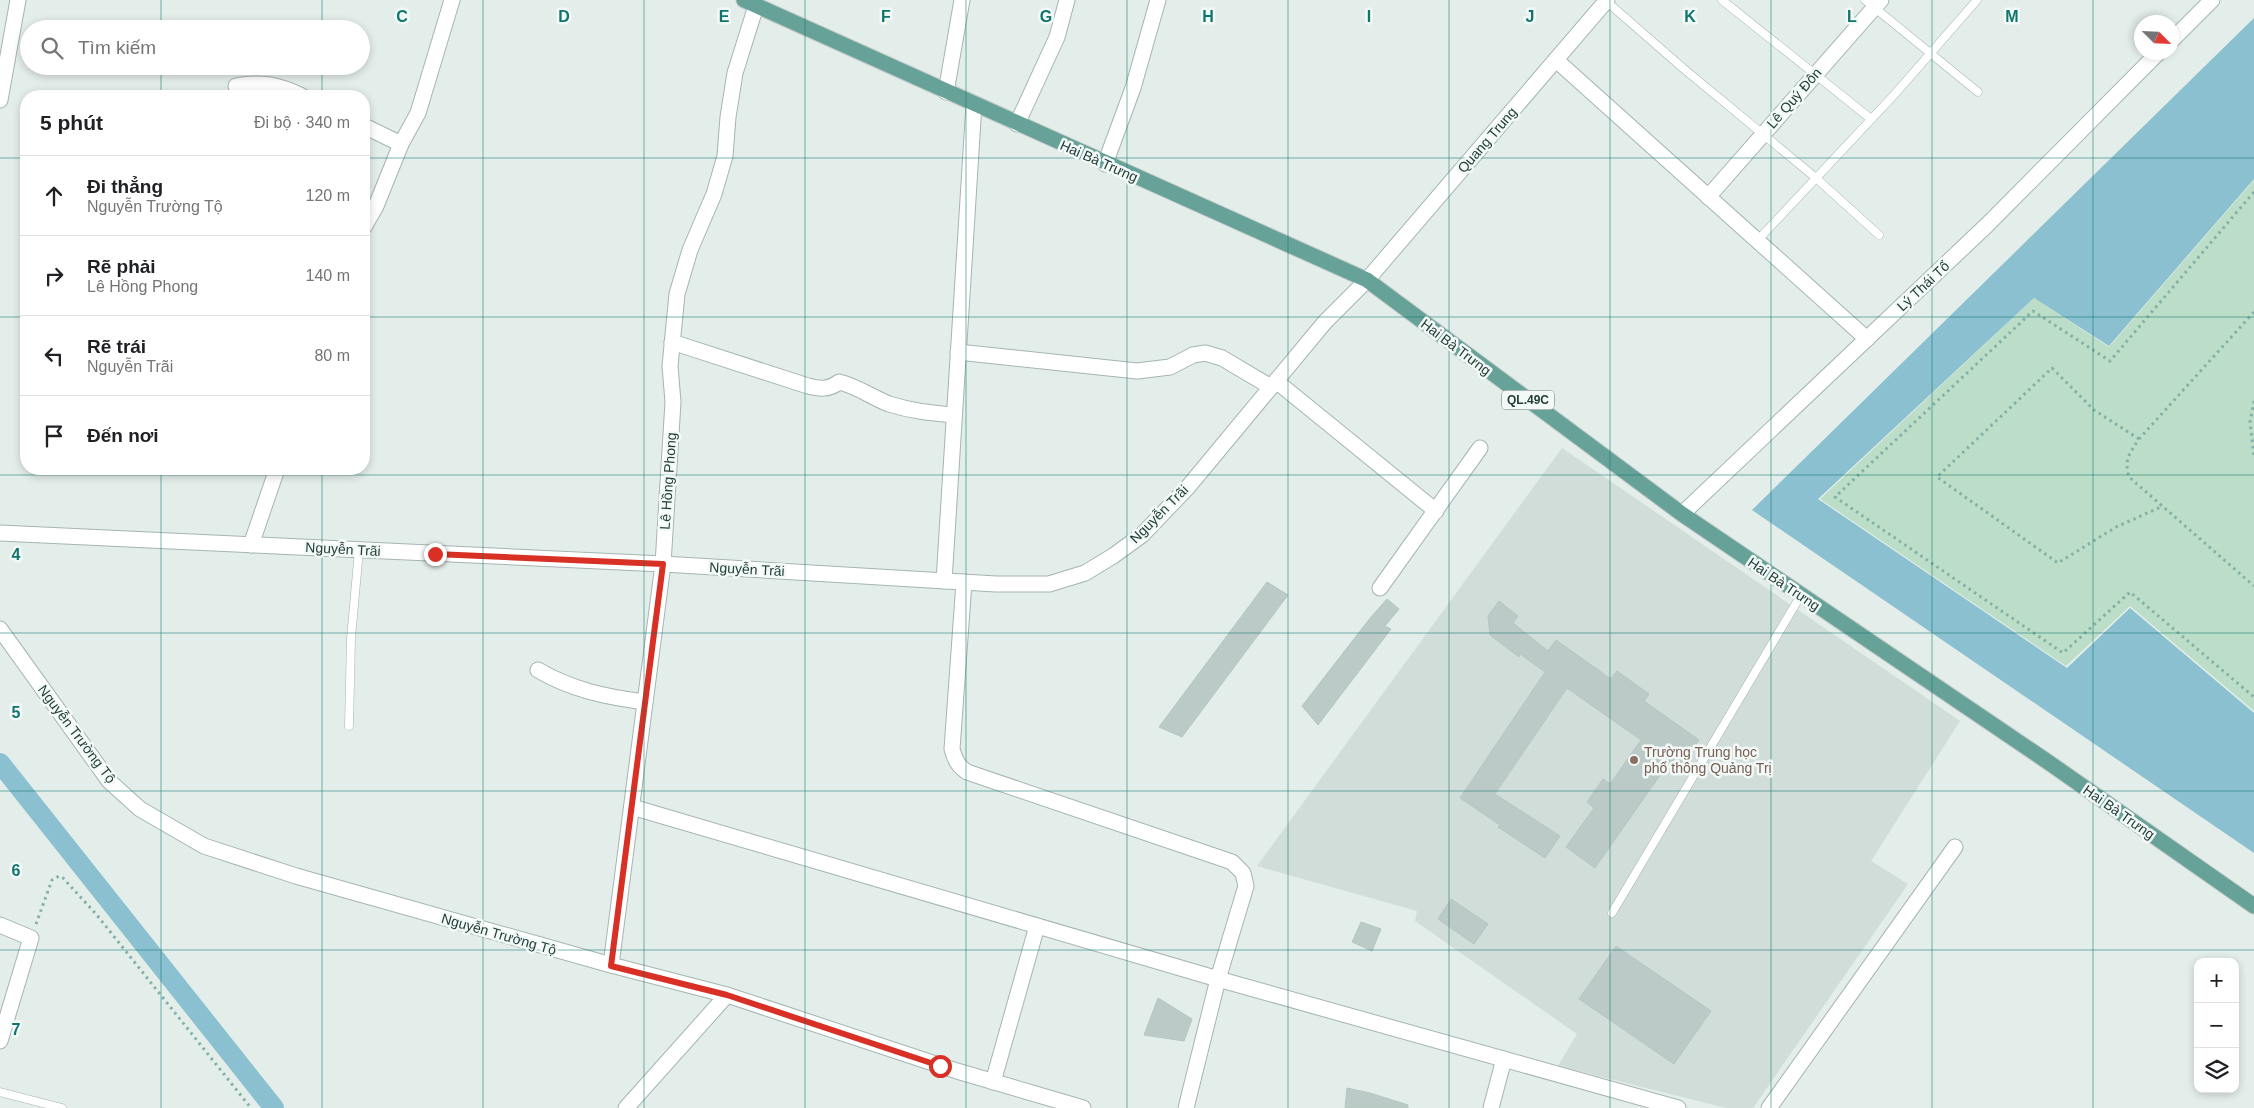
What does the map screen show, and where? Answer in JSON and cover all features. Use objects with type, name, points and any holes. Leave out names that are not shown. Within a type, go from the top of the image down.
[{"type":"main road","name":"Hai Bà Trưng","points":[[750,3],[1367,280],[1682,514],[2254,906]]},
{"type":"street","points":[[0,100],[18,0]]},
{"type":"street","points":[[370,216],[401,144],[418,113],[452,0]]},
{"type":"street","points":[[946,92],[962,0]]},
{"type":"street","points":[[1017,124],[1057,37],[1067,0]]},
{"type":"street","points":[[1105,164],[1133,88],[1158,0]]},
{"type":"street","name":"Quang Trung","points":[[1367,280],[1606,0]]},
{"type":"street","points":[[2179,33],[2212,0]]},
{"type":"street","name":"Lê Quý Đôn","points":[[1708,196],[1816,74],[1873,2]]},
{"type":"street","name":"Lê Hồng Phong","points":[[611,966],[663,564],[673,402],[670,366],[677,294],[690,250],[714,194],[725,156],[728,117],[735,73],[750,3]]},
{"type":"street","points":[[1556,60],[1867,339]]},
{"type":"street","name":"Lý Thái Tổ","points":[[1682,514],[1987,225],[2151,60]]},
{"type":"street","points":[[236,86],[264,82],[290,90]]},
{"type":"street","points":[[944,581],[974,104]]},
{"type":"street","points":[[370,129],[401,144]]},
{"type":"street","name":"Nguyễn Trãi","points":[[0,533],[663,564],[964,582],[1049,584],[1085,573],[1142,535],[1188,487],[1325,322],[1367,280]]},
{"type":"street","points":[[672,342],[808,386],[832,388],[839,382],[850,385],[890,404],[920,413],[954,415]]},
{"type":"street","points":[[958,352],[1137,371],[1170,367],[1192,355],[1206,353],[1222,358],[1273,384],[1436,511]]},
{"type":"street","points":[[1380,588],[1480,448]]},
{"type":"street","points":[[252,545],[275,475]]},
{"type":"street","points":[[964,582],[952,749],[954,760],[959,767],[967,772],[1232,862],[1243,873],[1246,886],[1218,978],[1186,1108]]},
{"type":"street","name":"Nguyễn Trường Tộ","points":[[0,629],[108,781],[140,809],[204,846],[296,876],[611,966],[727,995],[993,1082],[1084,1108]]},
{"type":"street","points":[[538,670],[555,680],[591,694],[645,702]]},
{"type":"street","points":[[632,807],[1218,978],[1678,1108]]},
{"type":"street","points":[[1769,1108],[1955,847]]},
{"type":"street","points":[[0,925],[31,938],[0,1041]]},
{"type":"street","points":[[993,1082],[1038,926]]},
{"type":"street","points":[[626,1108],[727,995]]},
{"type":"street","points":[[1491,1108],[1504,1059]]},
{"type":"lane","points":[[1606,0],[1621,16],[1816,178],[1879,235]]},
{"type":"lane","points":[[1722,0],[1871,119]]},
{"type":"lane","points":[[1758,241],[1931,53],[1977,0]]},
{"type":"lane","points":[[1873,2],[1978,92]]},
{"type":"lane","points":[[350,726],[351,638],[359,550]]},
{"type":"lane","points":[[1612,913],[1801,595]]},
{"type":"lane","points":[[0,1092],[62,1108]]},
{"type":"path","points":[[2254,192],[2110,361],[2033,311],[1835,497],[2064,653],[2130,592],[2254,697]]},
{"type":"path","points":[[2254,312],[2139,440],[2129,453],[2126,466],[2129,477],[2254,586]]},
{"type":"path","points":[[2139,440],[2094,410],[2052,368],[1937,477],[2058,563],[2116,526],[2163,506]]},
{"type":"path","points":[[2254,401],[2250,422],[2254,456]]},
{"type":"path","points":[[31,938],[52,880],[59,876],[96,914],[251,1108]]},
{"type":"shaded area","name":"Trường Trung học phổ thông Quảng Trị","points":[[1562,448],[1960,721],[1871,861],[1908,884],[1753,1108],[1726,1108],[1558,1066],[1577,1034],[1415,921],[1417,911],[1257,866]]},
{"type":"green space","points":[[2254,180],[2254,711],[2130,606],[2066,666],[1820,499],[2034,298],[2109,347]]},
{"type":"water","points":[[2254,18],[2254,179],[2109,346],[2034,298],[1818,499],[2067,668],[2130,608],[2254,713],[2254,853],[1752,510]]},
{"type":"building","points":[[1267,582],[1288,595],[1182,737],[1159,727]]},
{"type":"building","points":[[1387,599],[1399,609],[1385,626],[1391,629],[1318,725],[1302,706]]},
{"type":"building","points":[[1499,601],[1518,616],[1513,623],[1548,651],[1556,640],[1611,679],[1617,671],[1649,694],[1644,701],[1699,740],[1680,768],[1670,761],[1595,868],[1566,847],[1594,808],[1587,802],[1603,779],[1610,784],[1641,740],[1567,688],[1495,794],[1560,836],[1545,858],[1498,827],[1500,825],[1460,798],[1545,672],[1520,654],[1519,657],[1490,635],[1488,616]]},
{"type":"building","points":[[1451,899],[1488,924],[1474,944],[1438,919]]},
{"type":"building","points":[[1361,922],[1381,929],[1372,951],[1352,942]]},
{"type":"building","points":[[1616,946],[1711,1011],[1674,1064],[1579,999]]},
{"type":"building","points":[[1158,998],[1192,1019],[1184,1041],[1144,1035]]},
{"type":"building","points":[[1347,1088],[1408,1105],[1408,1108],[1345,1108]]},
{"type":"waterway","points":[[0,763],[274,1108]]},
{"type":"place","name":"Trường Trung học phổ thông Quảng Trị","points":[[1634,760]]},
{"type":"route","points":[[435,554],[663,564],[611,966],[727,995],[940,1066]]}]
